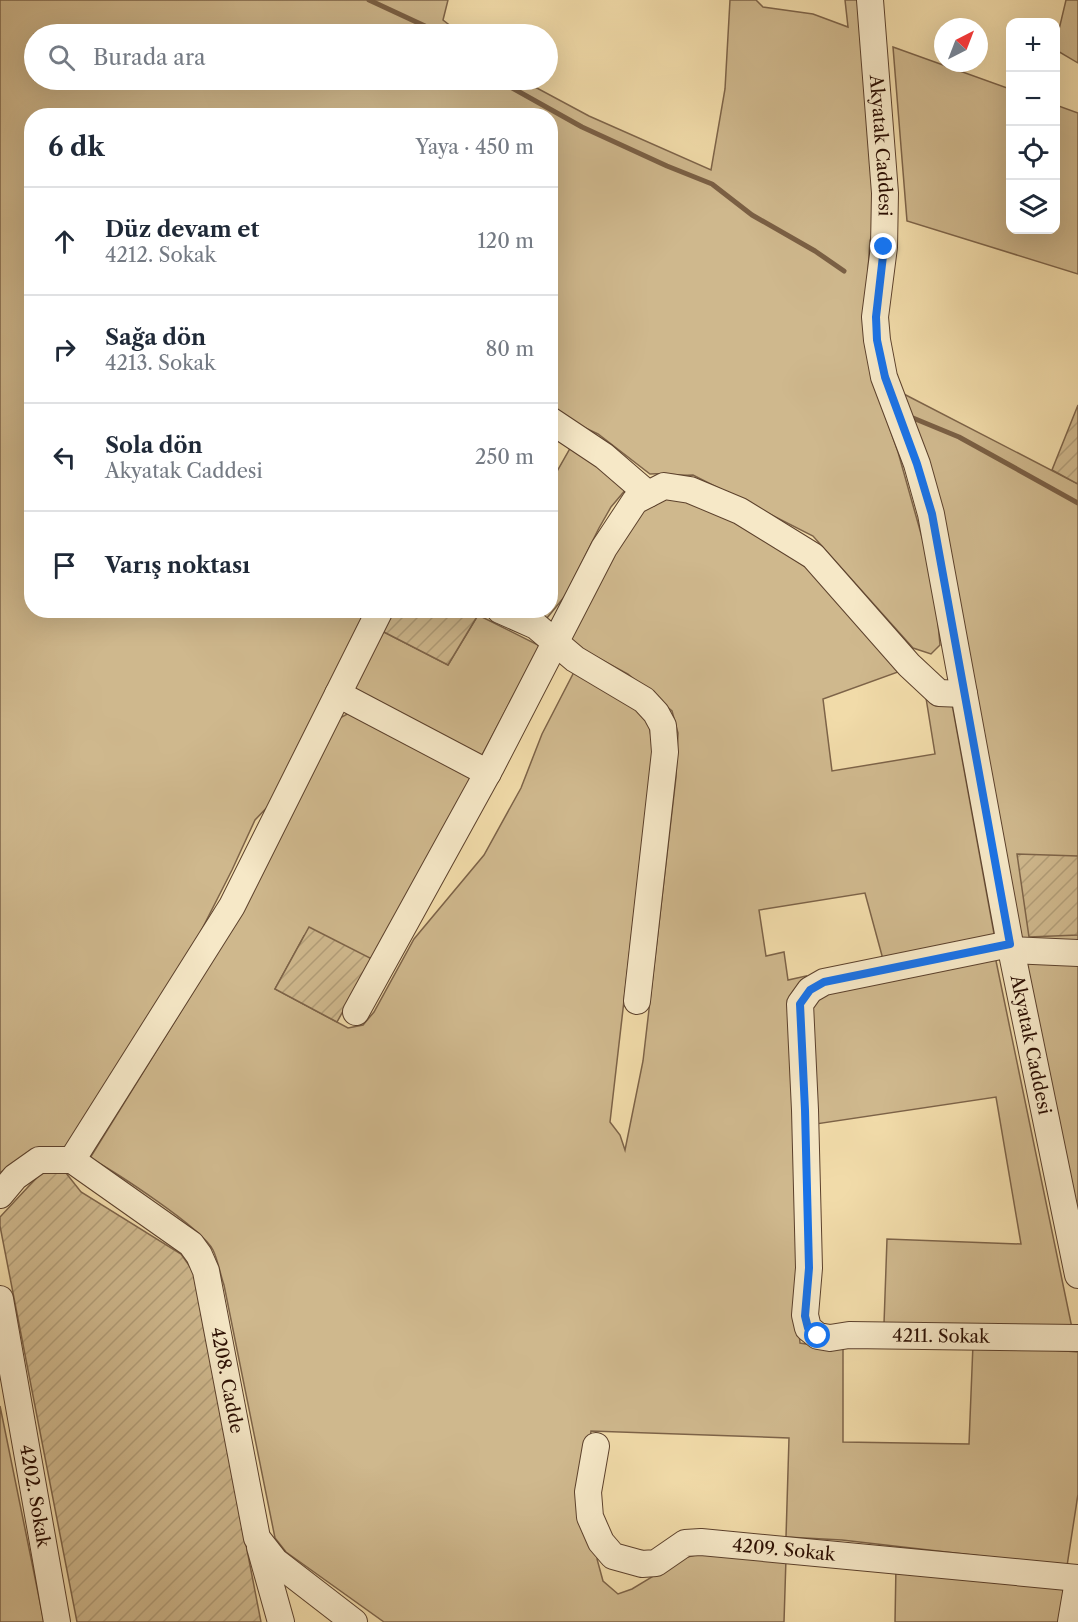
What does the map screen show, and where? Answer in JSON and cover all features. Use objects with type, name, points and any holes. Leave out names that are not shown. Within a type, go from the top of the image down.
[{"type":"street","name":"Akyatak Caddesi","points":[[870,0],[885,193],[884,247],[876,317],[877,340],[885,377],[917,464],[932,514],[1011,947],[1078,1275]]},
{"type":"street","points":[[558,425],[604,456],[648,494]]},
{"type":"street","points":[[356,1012],[488,773],[604,548],[635,501],[648,494],[664,486],[690,490],[740,511],[813,556],[909,665],[939,693],[964,694]]},
{"type":"street","points":[[0,1195],[15,1177],[39,1160],[72,1160],[232,906],[376,618]]},
{"type":"street","points":[[518,618],[536,626],[575,659],[644,700],[656,713],[663,726],[665,752],[637,1001]]},
{"type":"street","points":[[338,694],[488,773]]},
{"type":"street","points":[[1011,947],[1078,953]]},
{"type":"street","name":"4211. Sokak","points":[[1011,947],[824,982],[810,990],[800,1004],[809,1268],[805,1316],[808,1328],[818,1336],[830,1338],[849,1335],[1078,1338]]},
{"type":"street","name":"4208. Cadde","points":[[72,1160],[191,1244],[199,1255],[206,1271],[257,1538],[275,1561],[354,1622]]},
{"type":"street","name":"4202. Sokak","points":[[0,1299],[57,1622]]},
{"type":"street","name":"4209. Sokak","points":[[596,1446],[588,1492],[590,1517],[602,1542],[613,1556],[626,1561],[642,1564],[656,1563],[685,1543],[701,1542],[1078,1580]]},
{"type":"street","points":[[257,1538],[281,1622]]},
{"type":"street","points":[[1071,1622],[1078,1580]]},
{"type":"shaded area","points":[[0,0],[448,0],[443,20],[448,24],[24,24],[24,90],[541,90],[589,116],[711,170],[725,89],[730,0],[756,0],[763,7],[813,14],[848,27],[845,0],[861,0],[875,225],[870,241],[864,330],[872,378],[898,452],[934,580],[940,645],[931,654],[913,648],[813,536],[693,475],[650,474],[598,434],[558,415],[558,108],[24,108],[24,618],[366,618],[277,797],[255,820],[173,986],[67,1147],[30,1153],[0,1173]]},
{"type":"shaded area","points":[[1066,0],[1078,0],[1078,63],[1060,52],[1060,25]]},
{"type":"shaded area","points":[[893,47],[934,62],[934,72],[963,72],[1006,88],[1006,234],[1060,234],[1060,106],[1078,113],[1078,274],[907,221]]},
{"type":"shaded area","points":[[900,392],[1078,484],[1078,944],[1024,942],[1014,935]]},
{"type":"shaded area","points":[[1078,405],[1078,484],[1052,470]]},
{"type":"shaded area","points":[[572,445],[627,488],[611,507],[565,596],[558,605],[558,470]]},
{"type":"shaded area","points":[[680,495],[722,510],[823,579],[898,672],[823,699],[832,771],[935,754],[926,698],[952,704],[995,939],[884,963],[865,893],[759,910],[766,956],[784,952],[788,980],[806,976],[794,1004],[800,1343],[812,1345],[843,1342],[843,1442],[969,1444],[973,1344],[1078,1352],[1078,1494],[1067,1566],[842,1540],[786,1537],[789,1438],[591,1431],[582,1504],[602,1553],[597,1559],[603,1581],[618,1594],[632,1589],[675,1560],[700,1554],[786,1558],[784,1622],[384,1622],[286,1552],[275,1538],[224,1285],[213,1250],[175,1214],[90,1158],[201,979],[338,719],[349,713],[472,776],[372,959],[304,936],[275,989],[348,1028],[363,1025],[374,1012],[414,939],[484,855],[521,788],[542,734],[574,672],[635,706],[648,718],[653,749],[610,1122],[620,1135],[625,1150],[643,1061],[676,777],[678,733],[672,711],[628,674],[569,642],[636,512],[657,498]]},
{"type":"shaded area","points":[[388,618],[476,618],[448,665],[380,630]]},
{"type":"shaded area","points":[[476,618],[484,618],[542,647],[481,757],[348,688],[380,630],[448,665]]},
{"type":"shaded area","points":[[1017,854],[1078,856],[1078,935],[1029,937]]},
{"type":"shaded area","points":[[309,927],[372,959],[337,1022],[275,989]]},
{"type":"shaded area","points":[[1021,955],[1078,959],[1078,1218]]},
{"type":"shaded area","points":[[995,956],[1072,1328],[884,1324],[887,1239],[1021,1244],[996,1097],[816,1124],[806,1008],[826,987]]},
{"type":"shaded area","points":[[41,1173],[66,1173],[81,1192],[181,1254],[193,1271],[261,1622],[77,1622],[0,1226],[0,1217]]},
{"type":"shaded area","points":[[0,1406],[44,1622],[0,1622]]},
{"type":"shaded area","points":[[896,1565],[1071,1582],[1064,1622],[895,1622]]},
{"type":"waterway","points":[[369,0],[421,24]]},
{"type":"waterway","points":[[516,90],[548,108]]},
{"type":"waterway","points":[[558,114],[667,166],[712,184],[752,215],[815,251],[844,271]]},
{"type":"waterway","points":[[913,418],[959,437],[1078,503]]},
{"type":"route","points":[[818,1336],[808,1328],[805,1316],[809,1268],[800,1004],[810,990],[824,982],[1010,944],[932,514],[917,464],[885,377],[877,340],[876,317],[884,247]]}]
